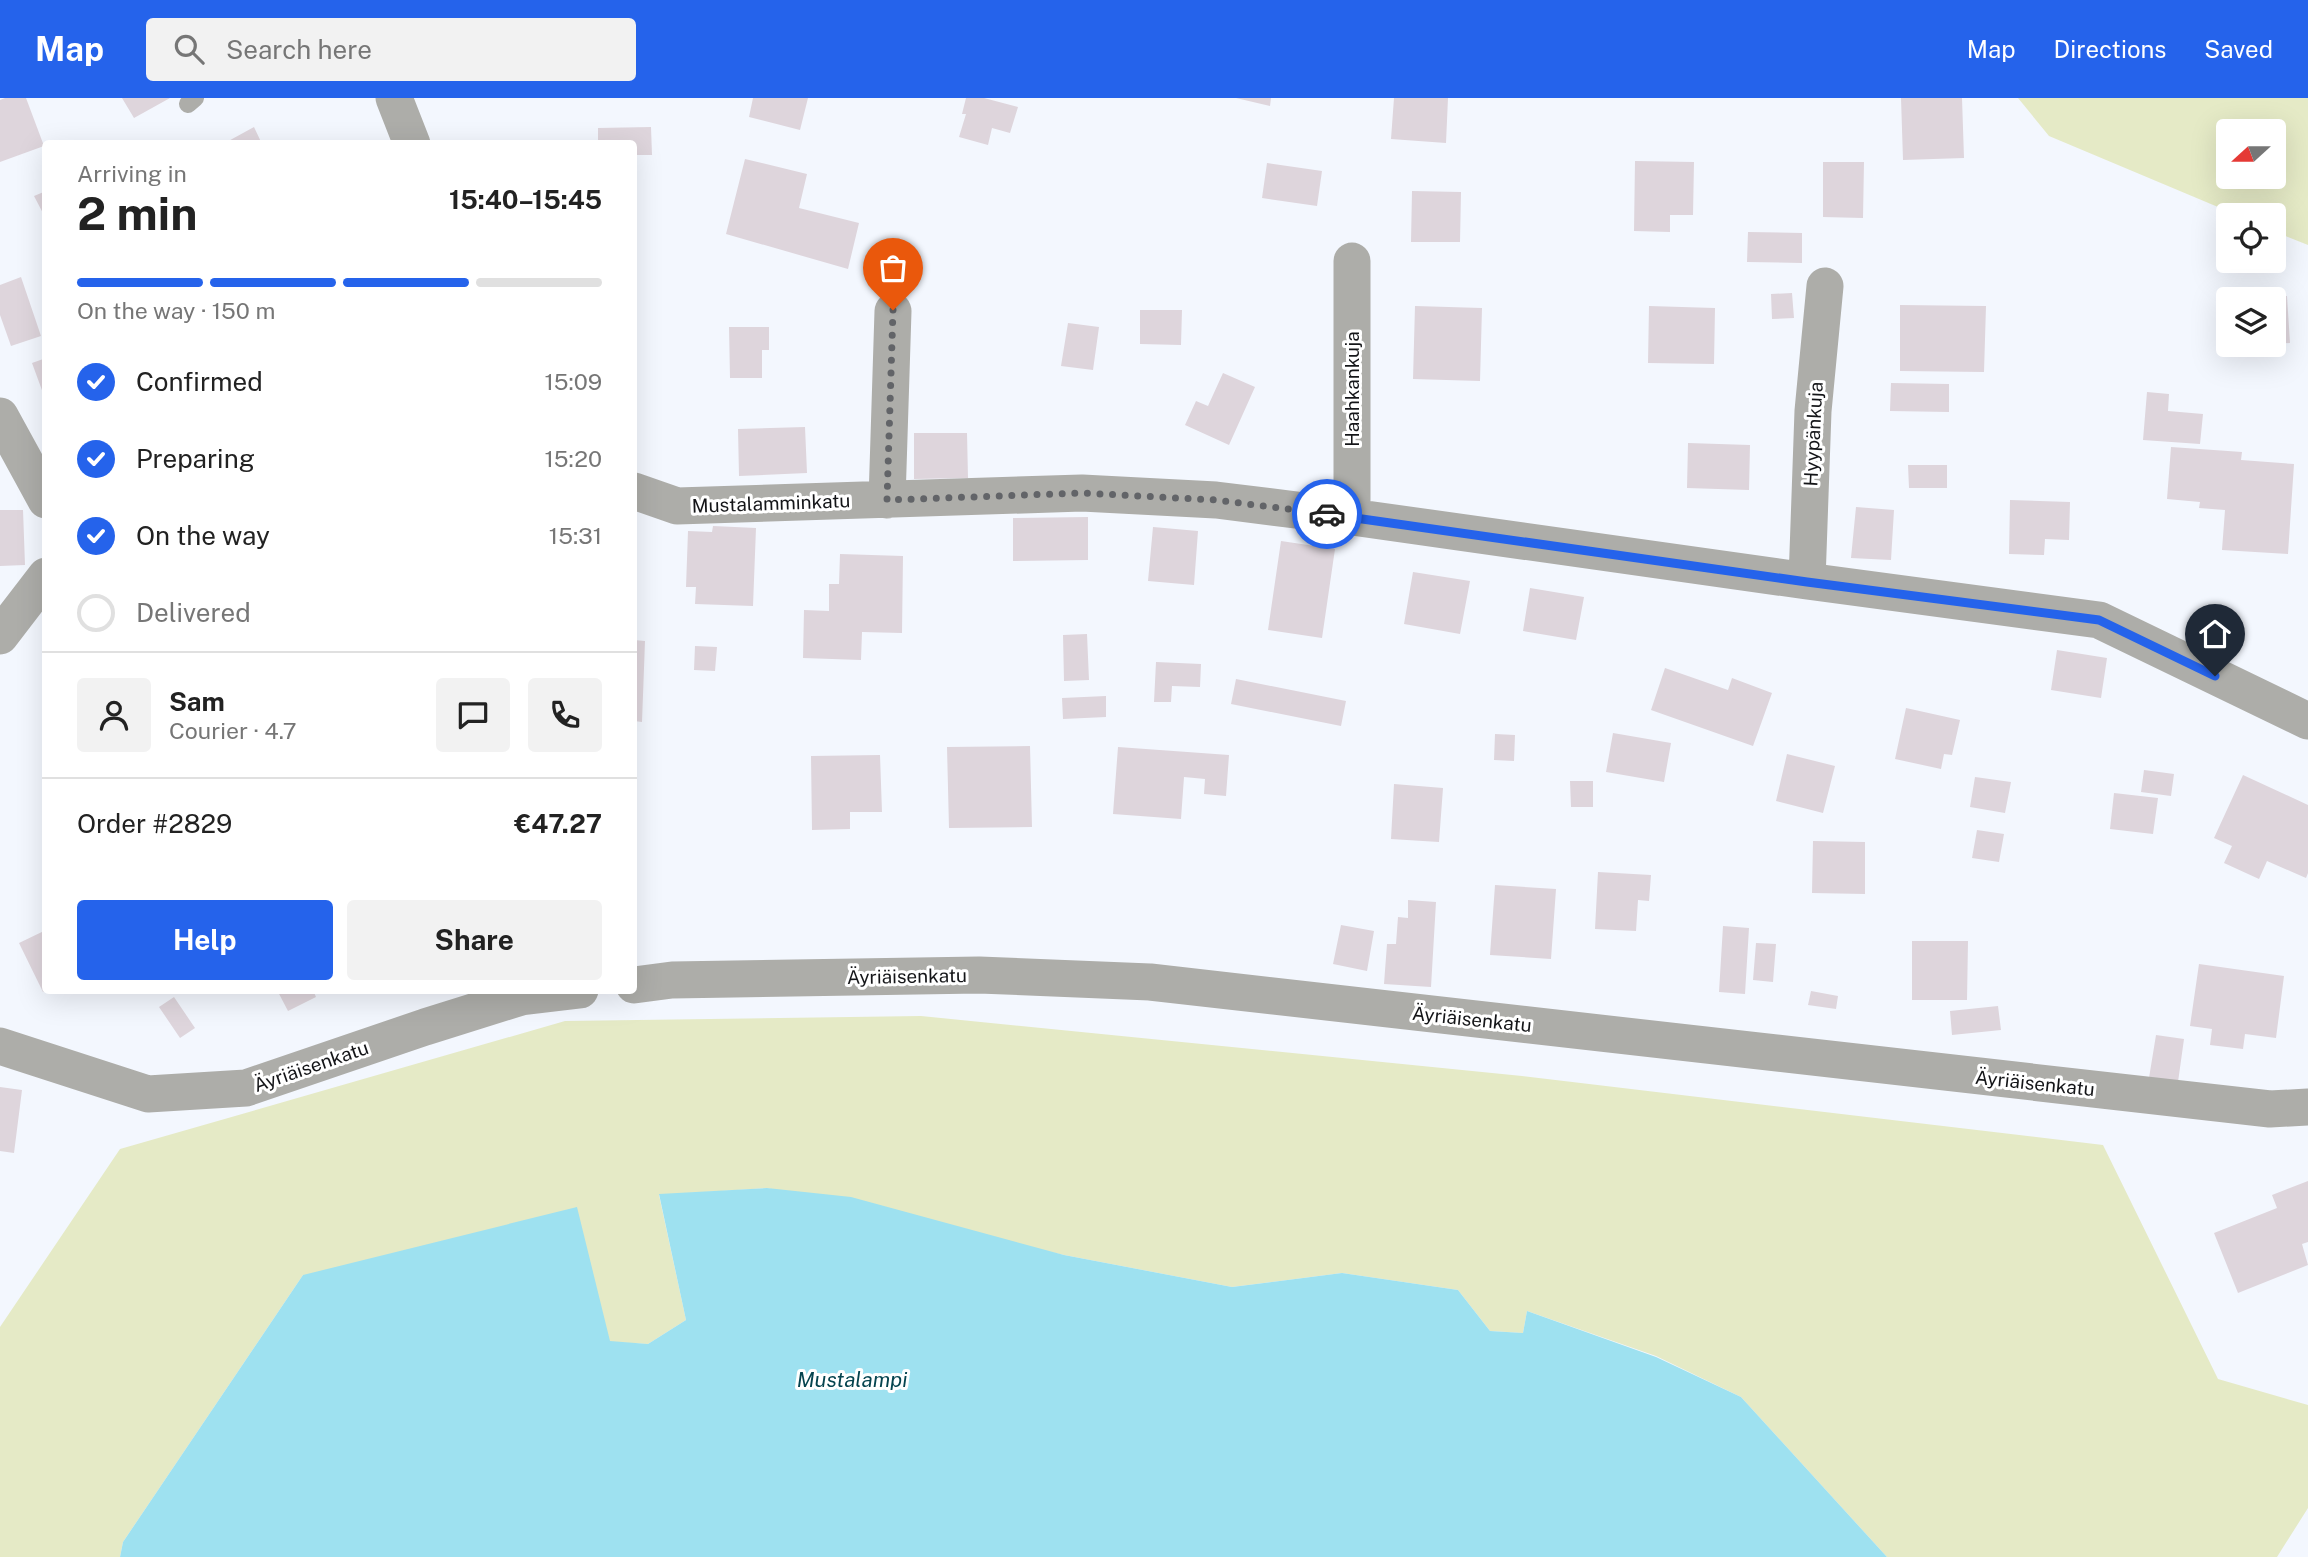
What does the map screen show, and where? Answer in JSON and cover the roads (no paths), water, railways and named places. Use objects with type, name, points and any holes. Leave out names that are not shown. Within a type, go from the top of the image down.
[{"type":"street","points":[[394,98],[410,140]]},
{"type":"street","name":"Haahkankuja","points":[[1352,261],[1352,517]]},
{"type":"street","name":"Hyypänkuja","points":[[1807,582],[1813,411],[1825,286]]},
{"type":"street","points":[[887,500],[893,310]]},
{"type":"street","points":[[0,415],[42,493]]},
{"type":"street","name":"Mustalamminkatu","points":[[637,492],[677,506],[1082,493],[1216,500],[1352,517],[1807,582],[2099,620],[2308,721]]},
{"type":"street","points":[[0,636],[42,581]]},
{"type":"street","name":"Äyriäisenkatu","points":[[637,985],[673,980],[979,975],[1150,982],[2270,1109],[2308,1107]]},
{"type":"street","name":"Äyriäisenkatu","points":[[0,1046],[148,1094],[246,1088],[425,1027],[521,997],[546,994]]},
{"type":"water","name":"Mustalampi","points":[[767,1188],[851,1197],[1064,1255],[1232,1287],[1342,1273],[1458,1290],[1490,1331],[1523,1333],[1527,1311],[1656,1357],[1741,1397],[1887,1557],[120,1557],[123,1542],[303,1275],[577,1207],[610,1341],[648,1344],[686,1320],[659,1194]]}]
